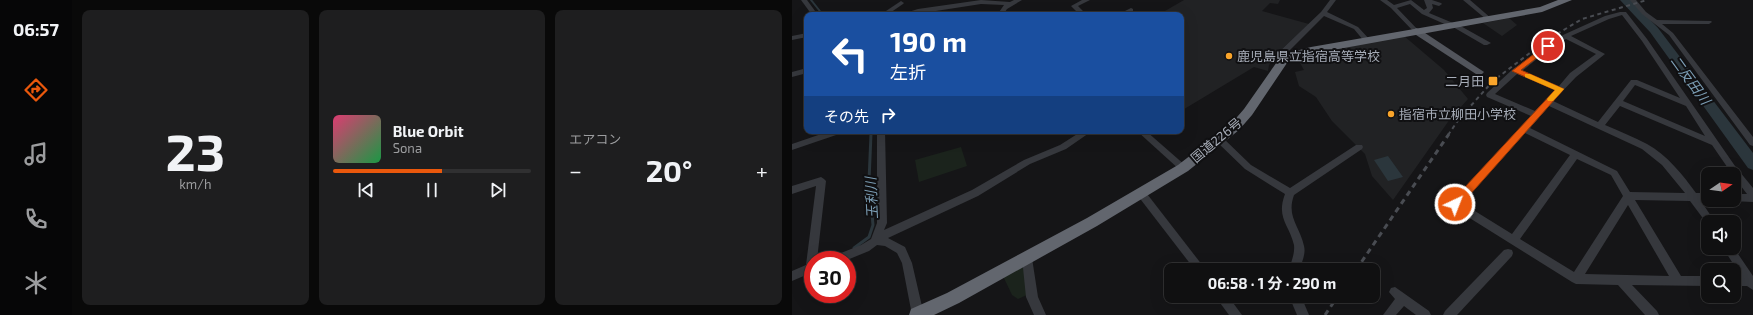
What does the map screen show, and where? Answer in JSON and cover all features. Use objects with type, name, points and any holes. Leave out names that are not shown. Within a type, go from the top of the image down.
[{"type":"highway","points":[[1283,61],[1296,54],[1311,50],[1542,9],[1567,0]]},
{"type":"highway","name":"国道226号","points":[[917,315],[1027,258],[1183,168],[1220,140],[1248,112],[1283,61]]},
{"type":"main road","points":[[1416,31],[1479,72]]},
{"type":"street","points":[[804,0],[813,12]]},
{"type":"street","points":[[1002,12],[1004,8],[1019,0]]},
{"type":"street","points":[[1081,12],[1074,6],[1087,0]]},
{"type":"street","points":[[1283,61],[1283,53],[1287,48],[1323,13],[1333,0]]},
{"type":"street","points":[[1383,0],[1393,7],[1416,31]]},
{"type":"street","points":[[1393,7],[1419,0]]},
{"type":"street","points":[[1424,13],[1430,8],[1428,0]]},
{"type":"street","points":[[1428,0],[1439,4]]},
{"type":"street","points":[[1466,0],[1490,19]]},
{"type":"street","points":[[1633,0],[1644,13],[1671,34],[1753,143]]},
{"type":"street","points":[[926,12],[991,1],[1012,4]]},
{"type":"street","points":[[1411,2],[1424,13],[1453,25],[1487,43]]},
{"type":"street","points":[[888,12],[901,3]]},
{"type":"street","points":[[1127,12],[1131,10]]},
{"type":"street","points":[[1323,13],[1356,28],[1366,40]]},
{"type":"street","points":[[1536,115],[1490,94],[1548,46],[1565,36],[1592,24],[1624,13],[1645,40],[1753,196],[1741,197]]},
{"type":"street","points":[[1656,22],[1709,22]]},
{"type":"street","points":[[792,38],[804,36]]},
{"type":"street","points":[[1565,36],[1601,54],[1573,75],[1455,204],[1576,279],[1701,281]]},
{"type":"street","points":[[792,75],[804,71]]},
{"type":"street","points":[[1516,71],[1560,89]]},
{"type":"street","points":[[1600,125],[1634,82],[1688,104]]},
{"type":"street","points":[[1548,102],[1645,147],[1658,156],[1671,167],[1705,215]]},
{"type":"street","points":[[1618,102],[1715,143]]},
{"type":"street","points":[[1524,128],[1614,173],[1678,281]]},
{"type":"street","points":[[792,147],[830,134]]},
{"type":"street","points":[[875,241],[882,222],[881,134]]},
{"type":"street","points":[[856,252],[865,248],[886,234],[975,193],[1027,162],[1052,153],[1083,134]]},
{"type":"street","points":[[1144,134],[1183,168]]},
{"type":"street","points":[[1220,140],[1248,167],[1290,193]]},
{"type":"street","points":[[1296,263],[1299,254],[1299,246],[1286,213],[1286,204],[1290,193],[1359,147]]},
{"type":"street","points":[[1513,240],[1576,154]]},
{"type":"street","points":[[792,190],[821,181],[814,251]]},
{"type":"street","points":[[1141,193],[1196,263]]},
{"type":"street","points":[[1628,196],[1701,197]]},
{"type":"street","points":[[1576,279],[1628,196]]},
{"type":"street","points":[[875,241],[887,242],[901,250],[906,263],[917,315]]},
{"type":"street","points":[[1449,315],[1508,253]]},
{"type":"street","points":[[1733,255],[1752,283]]},
{"type":"street","points":[[1027,258],[1032,297],[1040,315]]},
{"type":"street","points":[[792,276],[804,270]]},
{"type":"street","points":[[1620,279],[1653,315]]},
{"type":"street","points":[[1741,282],[1752,283]]},
{"type":"street","points":[[1389,315],[1399,295],[1425,315]]},
{"type":"street","points":[[1227,303],[1236,315]]},
{"type":"street","points":[[1298,303],[1303,315]]},
{"type":"shaded area","name":"鹿児島県立指宿高等学校","points":[[1184,0],[1280,0],[1278,4],[1270,3],[1262,11],[1309,24],[1283,48],[1269,65],[1268,71],[1254,67],[1184,109],[1184,12],[1163,12]]},
{"type":"shaded area","points":[[1509,18],[1517,25],[1502,36],[1483,23]]},
{"type":"shaded area","name":"指宿市立柳田小学校","points":[[1404,36],[1444,70],[1468,99],[1450,119],[1393,200],[1372,176],[1365,154],[1332,121],[1316,97],[1299,86],[1295,72],[1304,70],[1300,63],[1323,53],[1336,49]]},
{"type":"shaded area","points":[[961,147],[967,166],[919,182],[915,160]]},
{"type":"shaded area","points":[[1388,156],[1403,177],[1388,181],[1374,160]]},
{"type":"shaded area","points":[[1024,264],[1029,294],[1018,299],[1012,295],[1003,276]]},
{"type":"waterway","name":"玉利川","points":[[811,0],[821,12]]},
{"type":"waterway","name":"二反田川","points":[[1625,0],[1654,30],[1753,164]]},
{"type":"waterway","name":"玉利川","points":[[854,248],[869,237],[873,225],[869,181],[871,134]]},
{"type":"railway","points":[[1448,135],[1459,119],[1493,81],[1547,40],[1582,19],[1647,0]]},
{"type":"railway","points":[[1361,263],[1449,134]]},
{"type":"railway","points":[[1325,315],[1333,303]]},
{"type":"slow traffic","points":[[1528,76],[1560,89],[1551,99]]},
{"type":"place","name":"鹿児島県立指宿高等学校","points":[[1229,56]]},
{"type":"place","name":"二月田","points":[[1493,81]]},
{"type":"place","name":"指宿市立柳田小学校","points":[[1391,114]]},
{"type":"route","points":[[1455,204],[1560,89],[1516,71],[1548,46]]}]
